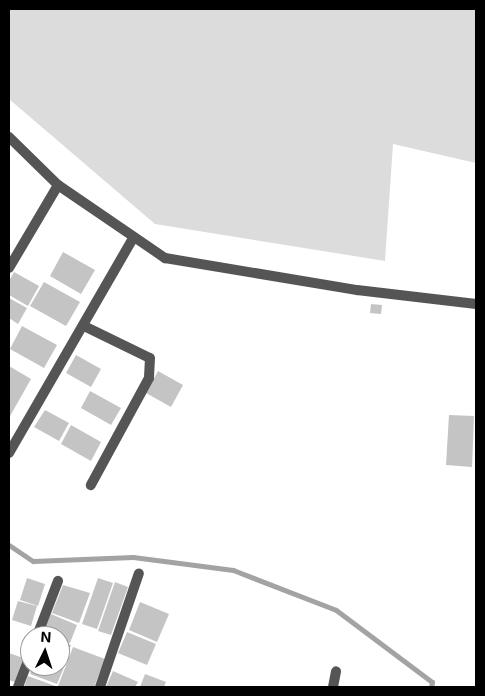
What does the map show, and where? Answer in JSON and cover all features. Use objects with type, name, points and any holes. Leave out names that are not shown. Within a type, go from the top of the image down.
[{"type":"street","points":[[9,137],[58,185],[164,258],[356,290],[476,304]]},
{"type":"street","points":[[9,268],[58,185]]},
{"type":"street","points":[[9,453],[84,326],[133,238]]},
{"type":"street","points":[[84,326],[150,358],[150,378],[91,485]]},
{"type":"street","points":[[100,687],[139,574]]},
{"type":"street","points":[[41,626],[58,582]]},
{"type":"street","points":[[333,687],[336,671]]},
{"type":"shaded area","points":[[9,9],[476,9],[476,163],[393,144],[385,261],[155,224],[9,99]]},
{"type":"building","points":[[63,252],[95,270],[81,294],[50,276]]},
{"type":"building","points":[[14,272],[39,286],[28,306],[9,295],[9,281]]},
{"type":"building","points":[[44,282],[80,302],[66,326],[30,306]]},
{"type":"building","points":[[9,298],[27,308],[18,324],[9,318]]},
{"type":"building","points":[[371,304],[382,305],[381,314],[370,313]]},
{"type":"building","points":[[22,326],[57,345],[44,368],[10,349]]},
{"type":"building","points":[[76,355],[101,369],[91,387],[66,373]]},
{"type":"building","points":[[9,366],[31,379],[9,418]]},
{"type":"building","points":[[158,371],[183,385],[171,407],[146,393]]},
{"type":"building","points":[[90,391],[121,408],[111,425],[81,408]]},
{"type":"building","points":[[45,410],[69,423],[59,441],[34,427]]},
{"type":"building","points":[[449,415],[474,416],[472,467],[446,465]]},
{"type":"building","points":[[71,425],[101,442],[91,461],[61,444]]},
{"type":"building","points":[[27,578],[45,584],[38,606],[20,600]]},
{"type":"building","points":[[98,578],[113,583],[97,629],[82,624]]},
{"type":"building","points":[[115,582],[128,587],[111,635],[98,631]]},
{"type":"building","points":[[63,585],[90,593],[79,623],[52,613]]},
{"type":"building","points":[[18,601],[37,606],[31,626],[12,620]]},
{"type":"building","points":[[140,602],[169,614],[157,642],[129,630]]},
{"type":"building","points":[[51,614],[77,625],[70,643],[70,626],[46,626]]},
{"type":"building","points":[[127,632],[156,644],[147,665],[118,653]]},
{"type":"building","points":[[73,647],[105,659],[94,687],[58,686],[62,676],[70,676],[70,655]]},
{"type":"building","points":[[9,653],[20,657],[20,676],[18,683],[9,680]]},
{"type":"building","points":[[113,671],[138,682],[135,687],[106,687]]},
{"type":"building","points":[[145,674],[166,682],[164,687],[140,687]]},
{"type":"building","points":[[28,676],[58,687],[24,687]]},
{"type":"building","points":[[35,676],[60,676],[57,684]]},
{"type":"waterway","points":[[9,545],[33,561],[133,557],[233,570],[336,610],[432,682],[431,687]]}]
